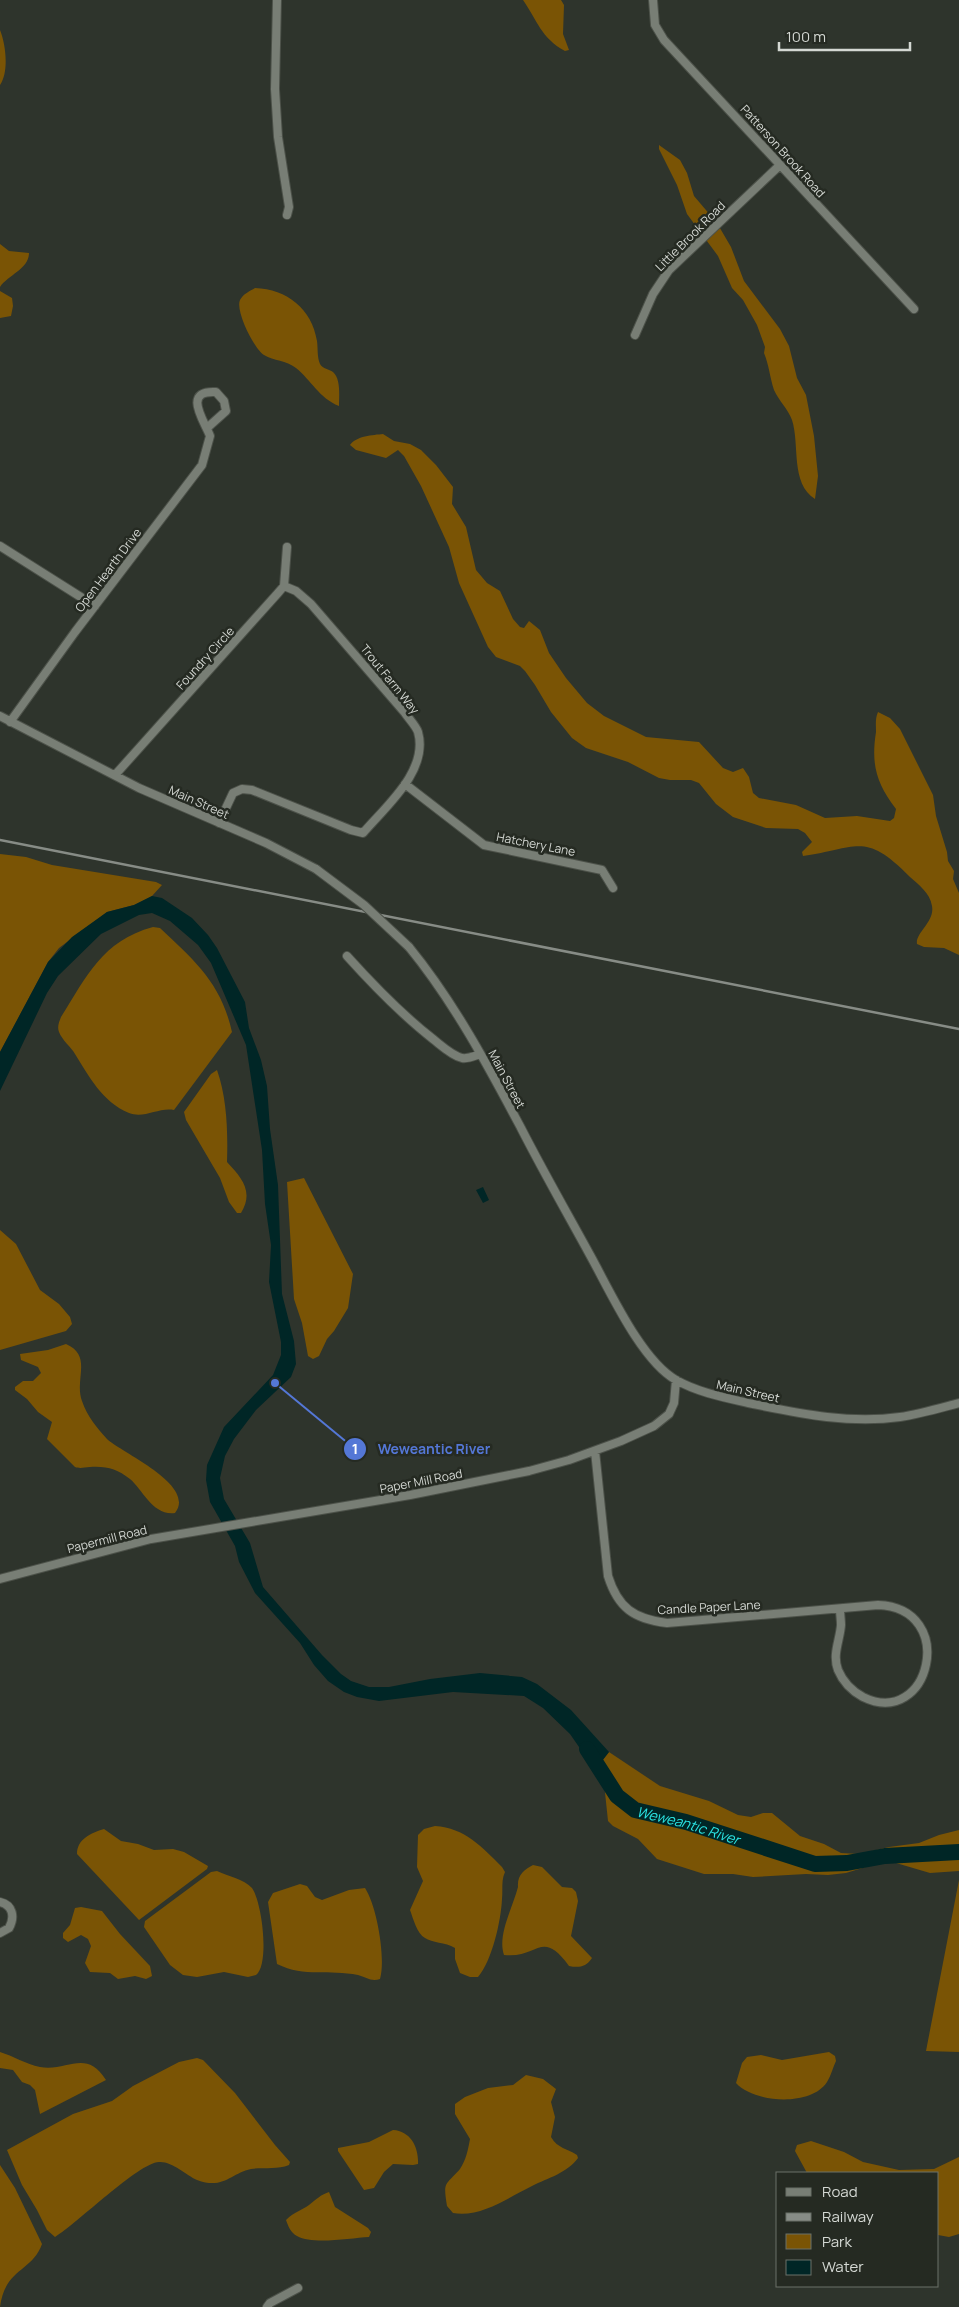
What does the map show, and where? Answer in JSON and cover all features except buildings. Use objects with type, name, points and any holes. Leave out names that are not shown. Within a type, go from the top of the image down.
[{"type":"street","points":[[277,0],[276,107],[278,137],[288,207],[287,215]]},
{"type":"street","name":"Patterson Brook Road","points":[[653,0],[655,25],[664,40],[779,166],[914,309]]},
{"type":"street","name":"Little Brook Road","points":[[635,335],[653,294],[669,270],[779,166]]},
{"type":"street","name":"Open Hearth Drive","points":[[10,722],[202,465],[210,436],[199,415],[197,404],[199,397],[216,392],[224,401],[226,410],[207,428]]},
{"type":"street","points":[[0,546],[95,606]]},
{"type":"street","points":[[284,586],[287,547]]},
{"type":"street","name":"Foundry Circle","points":[[115,775],[284,586]]},
{"type":"street","name":"Trout Farm Way","points":[[219,823],[233,793],[242,789],[252,790],[351,830],[363,833],[405,784],[418,759],[420,745],[418,731],[347,644],[311,604],[296,591],[284,586]]},
{"type":"street","name":"Main Street","points":[[0,716],[182,808],[266,842],[316,869],[350,892],[409,947],[427,969],[480,1054],[616,1302],[645,1350],[658,1365],[676,1380],[708,1393],[747,1402],[811,1416],[856,1420],[901,1417],[959,1403]]},
{"type":"street","name":"Hatchery Lane","points":[[405,784],[484,845],[602,870],[613,888]]},
{"type":"street","points":[[347,956],[384,997],[450,1052],[462,1058],[470,1058],[480,1054]]},
{"type":"street","name":"Paper Mill Road","points":[[220,1528],[410,1495],[529,1471],[595,1451],[654,1426],[669,1414],[674,1403],[676,1380]]},
{"type":"street","name":"Candle Paper Lane","points":[[595,1451],[608,1576],[612,1590],[629,1611],[649,1621],[667,1623],[840,1609],[892,1606],[908,1611],[921,1622],[929,1636],[933,1655],[930,1668],[924,1681],[913,1693],[900,1700],[885,1702],[869,1700],[855,1693],[845,1683],[838,1669],[835,1654],[841,1625],[840,1609]]},
{"type":"street","name":"Papermill Road","points":[[0,1579],[151,1539],[220,1528]]},
{"type":"street","points":[[0,1902],[10,1908],[13,1915],[9,1928],[0,1933]]},
{"type":"street","points":[[267,2307],[270,2303],[298,2288]]},
{"type":"green space","points":[[523,0],[561,0],[564,5],[563,34],[569,50],[565,51],[550,40],[540,28]]},
{"type":"green space","points":[[0,30],[4,43],[6,66],[0,85]]},
{"type":"green space","points":[[659,145],[680,160],[687,173],[694,196],[717,223],[731,247],[744,281],[780,329],[789,346],[797,378],[806,395],[814,436],[818,476],[815,499],[807,492],[799,474],[792,420],[774,390],[764,353],[765,347],[757,325],[743,300],[732,288],[718,256],[687,214],[677,185],[659,149]]},
{"type":"green space","points":[[0,244],[9,251],[29,253],[28,259],[22,268],[0,287]]},
{"type":"green space","points":[[255,288],[277,292],[304,310],[314,330],[320,364],[336,375],[339,388],[339,406],[321,394],[296,368],[288,363],[264,355],[255,345],[246,329],[239,305],[243,296]]},
{"type":"green space","points":[[0,291],[12,298],[11,316],[0,318]]},
{"type":"green space","points":[[383,434],[394,441],[410,444],[421,450],[436,465],[453,487],[452,504],[466,527],[476,570],[487,583],[500,591],[513,619],[520,627],[524,628],[529,621],[540,630],[549,653],[566,678],[587,703],[604,716],[646,737],[699,742],[723,768],[733,772],[743,768],[749,777],[753,793],[759,798],[796,805],[825,818],[857,816],[890,821],[894,818],[896,809],[880,782],[874,754],[878,712],[890,718],[900,729],[933,795],[936,816],[948,861],[954,871],[953,879],[959,893],[959,955],[944,948],[924,947],[917,944],[919,936],[931,917],[931,901],[927,893],[920,886],[882,853],[860,846],[803,856],[802,852],[812,842],[805,833],[798,829],[766,828],[733,817],[716,804],[699,783],[691,780],[659,778],[628,762],[586,748],[572,738],[551,712],[525,671],[520,666],[496,657],[488,647],[459,583],[449,547],[421,486],[404,456],[398,450],[386,458],[356,450],[350,445],[360,438]]},
{"type":"green space","points":[[0,854],[26,857],[52,865],[156,882],[162,885],[152,896],[134,905],[107,912],[59,948],[48,962],[0,1052]]},
{"type":"green space","points":[[153,927],[160,928],[205,974],[221,1000],[232,1032],[174,1110],[163,1110],[140,1115],[129,1113],[120,1108],[97,1088],[73,1051],[62,1038],[58,1026],[61,1017],[88,974],[108,951],[135,933]]},
{"type":"green space","points":[[217,1070],[223,1092],[226,1115],[227,1162],[241,1180],[246,1192],[245,1205],[241,1213],[237,1213],[229,1202],[220,1178],[186,1120],[184,1112],[211,1074]]},
{"type":"green space","points":[[304,1178],[353,1274],[348,1308],[327,1339],[319,1356],[313,1359],[308,1356],[302,1323],[294,1299],[287,1182]]},
{"type":"green space","points":[[0,1230],[16,1244],[40,1290],[59,1304],[70,1317],[72,1324],[66,1331],[0,1350]]},
{"type":"green space","points":[[66,1344],[79,1355],[81,1362],[80,1393],[89,1417],[107,1439],[167,1481],[176,1492],[179,1502],[175,1513],[167,1513],[155,1506],[130,1479],[121,1473],[102,1467],[75,1467],[47,1439],[52,1422],[38,1412],[27,1399],[15,1390],[15,1387],[23,1381],[33,1381],[41,1373],[38,1367],[21,1360],[20,1354],[48,1350]]},
{"type":"green space","points":[[609,1752],[660,1786],[709,1801],[738,1815],[751,1817],[763,1813],[772,1813],[800,1836],[824,1844],[841,1853],[859,1854],[919,1843],[959,1830],[959,1871],[930,1873],[896,1863],[882,1862],[846,1873],[753,1877],[733,1874],[704,1874],[657,1859],[638,1839],[613,1826],[608,1821],[604,1783],[595,1770]]},
{"type":"green space","points":[[435,1826],[455,1830],[472,1840],[495,1860],[505,1872],[500,1918],[495,1940],[488,1961],[478,1977],[470,1977],[460,1973],[455,1959],[455,1948],[428,1940],[422,1936],[410,1910],[423,1881],[417,1867],[418,1835],[424,1829]]},
{"type":"green space","points":[[104,1829],[121,1841],[138,1844],[154,1850],[173,1849],[184,1852],[208,1866],[207,1869],[139,1920],[77,1854],[79,1844],[86,1837]]},
{"type":"green space","points":[[533,1865],[542,1867],[562,1887],[572,1888],[576,1892],[578,1901],[571,1936],[592,1958],[585,1965],[579,1967],[569,1966],[560,1955],[552,1949],[545,1947],[516,1955],[504,1955],[502,1947],[504,1930],[519,1879],[524,1871]]},
{"type":"green space","points":[[217,1871],[245,1882],[256,1895],[264,1946],[263,1959],[256,1975],[248,1977],[224,1972],[197,1977],[183,1975],[170,1965],[144,1927],[145,1921],[211,1872]]},
{"type":"green space","points":[[959,1880],[959,2052],[926,2051]]},
{"type":"green space","points":[[300,1884],[307,1886],[315,1897],[322,1900],[349,1890],[365,1888],[377,1919],[382,1959],[380,1979],[371,1980],[347,1973],[297,1971],[277,1964],[268,1902],[273,1893]]},
{"type":"green space","points":[[81,1907],[102,1911],[120,1934],[150,1966],[152,1976],[146,1979],[135,1976],[118,1979],[110,1973],[90,1972],[85,1963],[91,1946],[88,1939],[81,1935],[68,1942],[63,1938],[63,1933],[70,1925],[75,1908]]},
{"type":"green space","points":[[0,2052],[40,2067],[59,2067],[76,2063],[91,2065],[99,2070],[106,2080],[40,2114],[35,2090],[30,2085],[22,2082],[13,2070],[0,2068]]},
{"type":"green space","points":[[829,2052],[835,2056],[836,2061],[830,2077],[819,2090],[809,2096],[796,2099],[768,2098],[744,2090],[736,2083],[742,2063],[747,2057],[761,2055],[782,2060]]},
{"type":"green space","points":[[197,2058],[203,2060],[235,2093],[290,2162],[289,2165],[251,2169],[221,2182],[206,2183],[164,2162],[149,2165],[123,2182],[55,2237],[47,2230],[22,2185],[7,2150],[73,2114],[112,2101],[133,2086],[179,2062]]},
{"type":"green space","points":[[526,2075],[543,2079],[556,2089],[551,2102],[555,2117],[551,2137],[557,2144],[577,2155],[578,2158],[568,2168],[551,2178],[494,2206],[463,2214],[453,2213],[447,2206],[445,2188],[446,2184],[462,2166],[470,2139],[455,2114],[455,2104],[465,2097],[488,2088],[513,2085]]},
{"type":"green space","points":[[393,2130],[405,2133],[413,2141],[417,2152],[418,2164],[393,2164],[384,2172],[374,2188],[364,2190],[338,2151],[338,2148],[369,2142]]},
{"type":"green space","points":[[811,2141],[844,2152],[863,2162],[899,2170],[934,2169],[959,2157],[959,2234],[949,2237],[939,2235],[939,2172],[806,2172],[795,2151],[797,2145]]},
{"type":"green space","points":[[0,2165],[15,2188],[42,2244],[38,2253],[7,2285],[0,2307]]},
{"type":"green space","points":[[329,2192],[335,2207],[368,2228],[371,2232],[369,2237],[312,2240],[304,2239],[293,2233],[286,2220]]},
{"type":"water","points":[[152,896],[162,898],[192,918],[217,948],[245,1002],[249,1028],[261,1060],[267,1086],[270,1129],[278,1185],[282,1294],[294,1341],[296,1364],[291,1377],[256,1410],[234,1439],[225,1456],[220,1478],[224,1499],[250,1543],[263,1587],[322,1655],[351,1681],[369,1687],[389,1687],[430,1679],[480,1673],[522,1677],[537,1684],[571,1710],[609,1752],[595,1770],[570,1734],[543,1708],[524,1696],[453,1692],[379,1701],[357,1697],[344,1692],[328,1681],[314,1665],[300,1643],[255,1593],[239,1562],[235,1546],[210,1502],[206,1480],[207,1465],[224,1427],[273,1375],[281,1355],[281,1342],[269,1282],[271,1245],[265,1204],[262,1150],[246,1045],[211,963],[198,945],[170,921],[152,913],[139,915],[101,934],[58,976],[47,993],[0,1091],[0,1052],[48,962],[72,937],[107,912],[134,905]]},
{"type":"water","points":[[483,1187],[489,1200],[483,1203],[476,1190]]},
{"type":"waterway","name":"Weweantic River","points":[[587,1749],[617,1796],[635,1810],[686,1822],[815,1864],[847,1863],[885,1856],[959,1852]]},
{"type":"railway","points":[[0,840],[959,1029]]},
{"type":"place","name":"Weweantic River","points":[[275,1383]]}]
